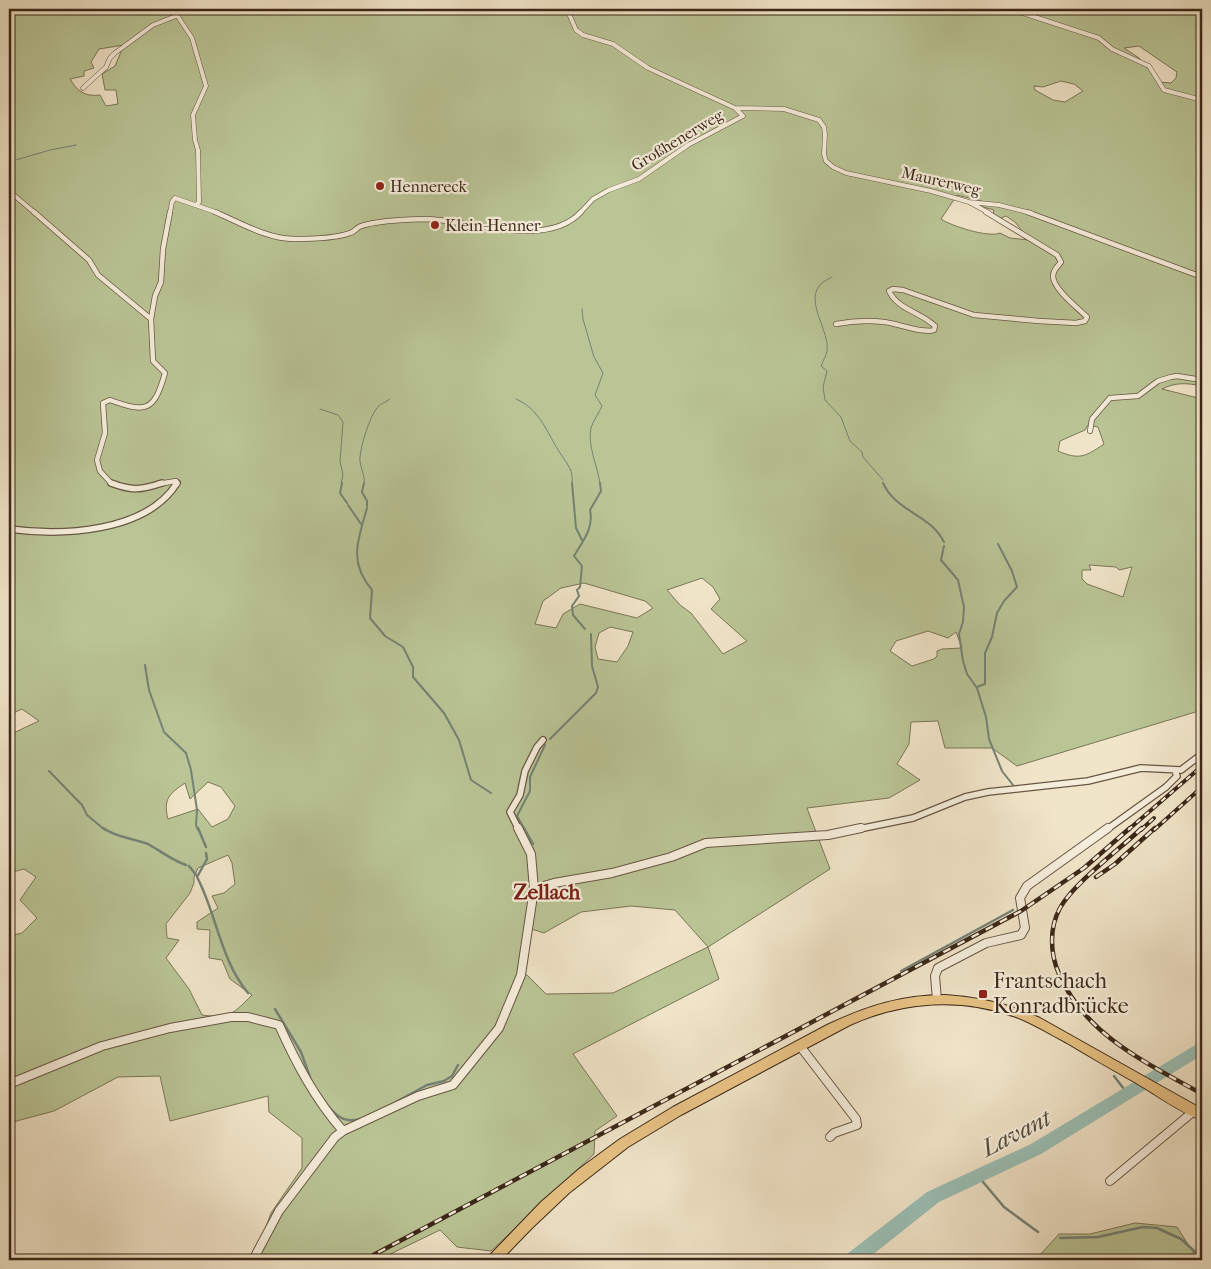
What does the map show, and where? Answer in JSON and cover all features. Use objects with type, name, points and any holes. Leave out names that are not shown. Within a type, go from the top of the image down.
[{"type":"main road","points":[[493,1260],[555,1198],[608,1154],[673,1113],[800,1046],[871,1012],[908,1002],[936,1000],[974,1002],[1019,1013],[1118,1066],[1198,1113]]},
{"type":"street","points":[[173,9],[192,38],[206,86],[193,115],[195,140],[198,150],[199,202],[196,205]]},
{"type":"street","name":"Großhenerweg","points":[[151,319],[155,296],[162,282],[163,249],[173,199],[179,198],[272,236],[292,239],[352,233],[359,226],[372,223],[427,219],[520,231],[540,230],[563,226],[574,220],[593,199],[601,194],[639,179],[688,144],[742,116],[735,108],[648,68],[613,44],[583,35],[576,30],[567,9]]},
{"type":"street","points":[[1010,9],[1099,38],[1112,49],[1148,66],[1160,80],[1164,90],[1202,100]]},
{"type":"street","points":[[83,88],[106,67],[110,58],[116,53],[153,25],[176,16]]},
{"type":"street","name":"Maurerweg","points":[[735,108],[787,110],[819,120],[826,133],[822,149],[825,160],[834,168],[846,173],[930,191],[969,202],[1019,209],[1202,277]]},
{"type":"street","points":[[742,116],[755,110]]},
{"type":"street","points":[[9,191],[89,260],[98,275],[151,319],[153,361],[165,373],[159,393],[154,401],[144,408],[129,408],[110,400],[102,403],[105,433],[97,460],[100,471],[111,483],[121,488],[143,489],[176,481],[176,484],[153,507],[120,522],[62,533],[9,529]]},
{"type":"street","points":[[836,324],[876,320],[927,332],[934,330],[935,326],[929,319],[909,309],[890,295],[889,291],[893,289],[903,290],[974,315],[1076,323],[1085,321],[1086,317],[1059,289],[1053,280],[1053,273],[1061,262],[1057,255],[969,202]]},
{"type":"street","points":[[1090,431],[1092,419],[1110,398],[1138,396],[1158,381],[1177,376],[1202,380]]},
{"type":"street","points":[[253,1260],[276,1216],[335,1137],[343,1131],[418,1096],[453,1086],[498,1028],[521,975],[534,889],[531,854],[510,812],[520,795],[524,771],[543,740]]},
{"type":"street","points":[[534,889],[554,883],[620,871],[671,857],[706,843],[828,836],[913,818],[965,797],[988,792],[1088,780],[1141,768],[1175,771],[1186,768],[1202,754]]},
{"type":"street","points":[[936,1000],[935,976],[938,968],[986,943],[1020,935],[1025,928],[1020,898],[1027,886],[1166,787],[1176,779],[1175,771]]},
{"type":"street","points":[[9,1084],[102,1046],[170,1028],[231,1017],[248,1017],[279,1025],[300,1072],[328,1116],[343,1131]]},
{"type":"street","points":[[800,1046],[856,1119],[857,1126],[834,1133],[830,1137]]},
{"type":"street","points":[[1110,1181],[1198,1113]]},
{"type":"green space","points":[[9,9],[1202,9],[1202,386],[1182,384],[1162,389],[1202,399],[1202,710],[1017,766],[992,748],[945,748],[938,721],[911,722],[909,744],[897,764],[920,780],[889,798],[807,808],[830,869],[708,947],[719,979],[573,1054],[617,1116],[595,1131],[594,1154],[491,1251],[457,1247],[440,1230],[378,1260],[254,1260],[271,1213],[302,1168],[302,1138],[269,1112],[268,1096],[170,1121],[160,1076],[118,1077],[54,1111],[9,1123],[9,936],[22,933],[37,918],[20,900],[36,877],[24,869],[9,873],[9,735],[39,721],[22,709],[9,715]],"holes":[[[124,45],[115,66],[102,74],[105,90],[116,90],[118,104],[106,106],[100,95],[90,95],[82,92],[70,79],[84,76],[84,71],[94,68],[91,62],[99,49]],[[1139,46],[1177,72],[1176,78],[1171,83],[1159,82],[1139,58],[1124,48]],[[1061,81],[1074,84],[1083,91],[1065,102],[1053,100],[1035,90],[1034,86],[1043,87]],[[957,195],[985,202],[972,204],[994,210],[993,215],[1001,218],[1006,216],[1015,222],[1029,240],[1010,238],[1000,233],[979,233],[941,219]],[[1088,425],[1098,427],[1104,444],[1092,452],[1082,456],[1071,456],[1058,451],[1060,441],[1085,430]],[[1089,565],[1116,567],[1119,570],[1132,567],[1123,597],[1087,584],[1082,579],[1082,570],[1091,570]],[[702,578],[713,587],[720,599],[711,609],[747,641],[723,654],[691,613],[680,605],[667,590]],[[584,583],[645,601],[653,608],[637,618],[580,604],[563,614],[556,628],[535,624],[543,601],[561,588]],[[610,627],[633,632],[628,646],[617,662],[598,659],[595,647],[599,633]],[[928,631],[948,638],[956,632],[962,648],[942,649],[937,651],[937,656],[934,659],[912,666],[890,651],[896,641]],[[208,782],[221,787],[235,806],[228,819],[212,827],[198,809],[168,819],[167,802],[171,794],[185,783],[190,799]],[[228,855],[232,863],[235,884],[224,893],[212,896],[218,908],[197,922],[197,929],[210,930],[209,958],[222,960],[230,979],[252,995],[236,1010],[225,1015],[202,1015],[189,989],[166,958],[179,940],[167,938],[166,924],[190,893],[194,877],[198,868]],[[631,906],[675,910],[708,947],[613,993],[546,994],[519,967],[525,927],[544,933],[581,912]]]},
{"type":"green space","points":[[1135,1223],[1177,1227],[1198,1260],[1022,1260],[1039,1256],[1059,1234],[1090,1234]]},
{"type":"waterway","points":[[593,10],[601,9]]},
{"type":"waterway","points":[[9,162],[50,150],[76,145]]},
{"type":"waterway","points":[[832,277],[819,286],[815,301],[827,343],[827,353],[821,366],[827,371],[823,387],[825,400],[841,417],[850,441],[862,452],[863,457],[883,480]]},
{"type":"waterway","points":[[582,309],[594,357],[603,373],[595,395],[602,406],[592,425],[590,435],[600,484]]},
{"type":"waterway","points":[[364,483],[360,457],[366,432],[377,408],[390,399]]},
{"type":"waterway","points":[[516,399],[531,409],[542,422],[569,467],[572,483]]},
{"type":"waterway","points":[[320,409],[338,415],[343,422],[340,461],[343,475],[341,484]]},
{"type":"waterway","points":[[342,483],[340,493],[347,503]]},
{"type":"waterway","points":[[364,483],[362,492],[367,501],[367,506]]},
{"type":"waterway","points":[[572,483],[576,528],[582,540]]},
{"type":"waterway","points":[[585,629],[573,615],[572,606],[579,596],[577,590],[580,587],[582,566],[574,556],[589,529],[590,510],[601,491],[600,483]]},
{"type":"waterway","points":[[883,483],[896,501],[930,525],[944,542]]},
{"type":"waterway","points":[[348,505],[361,524]]},
{"type":"waterway","points":[[367,508],[358,541],[357,560],[360,570],[372,590],[370,618],[385,636],[403,647],[413,667],[413,677],[444,713],[459,740],[471,780],[491,793]]},
{"type":"waterway","points":[[977,687],[985,684],[985,653],[992,637],[997,613],[1004,601],[1017,587],[1012,571],[998,544]]},
{"type":"waterway","points":[[944,546],[941,560],[958,580],[964,607],[963,622],[959,634],[963,661],[967,674],[977,688],[986,717],[989,739],[1002,771],[1013,785]]},
{"type":"waterway","points":[[550,739],[596,693],[598,687],[592,666],[591,634]]},
{"type":"waterway","points":[[145,665],[149,690],[164,732],[186,753],[191,770],[198,830]]},
{"type":"waterway","points":[[525,830],[517,816],[530,791],[530,777],[545,745]]},
{"type":"waterway","points":[[49,771],[82,805],[87,815],[105,830]]},
{"type":"waterway","points":[[103,828],[119,836],[148,844],[186,865]]},
{"type":"waterway","points":[[198,828],[206,847]]},
{"type":"waterway","points":[[524,828],[533,844]]},
{"type":"waterway","points":[[206,853],[207,859],[197,877],[231,966],[248,993]]},
{"type":"waterway","points":[[189,866],[197,876]]},
{"type":"waterway","points":[[901,971],[1013,910]]},
{"type":"waterway","points":[[275,1009],[301,1052],[311,1080]]},
{"type":"waterway","name":"Lavant","points":[[853,1260],[933,1197],[1036,1149],[1202,1047]]},
{"type":"waterway","points":[[394,1103],[427,1085],[444,1081],[452,1076],[458,1065]]},
{"type":"waterway","points":[[1114,1076],[1127,1093]]},
{"type":"waterway","points":[[324,1101],[339,1117],[349,1120],[360,1119]]},
{"type":"waterway","points":[[978,1176],[1004,1207],[1038,1232]]},
{"type":"waterway","points":[[1060,1238],[1098,1237],[1143,1227],[1157,1228],[1181,1239],[1202,1258]]},
{"type":"railway","points":[[1195,9],[1202,13]]},
{"type":"railway","points":[[1128,830],[1202,766]]},
{"type":"railway","points":[[1154,830],[1202,787]]},
{"type":"railway","points":[[1141,830],[1154,818]]},
{"type":"railway","points":[[364,1260],[1021,911],[1084,868],[1130,828]]},
{"type":"railway","points":[[1142,828],[1086,877],[1060,908],[1052,932],[1054,958],[1059,974],[1070,995],[1101,1031],[1139,1058],[1202,1094]]},
{"type":"railway","points":[[1096,877],[1115,864],[1155,828]]},
{"type":"place","name":"Hennereck","points":[[380,186]]},
{"type":"place","name":"Klein-Henner","points":[[435,225]]},
{"type":"place","name":"Frantschach Konradbrücke","points":[[983,994]]},
{"type":"district","name":"Zellach","points":[[547,892]]}]
